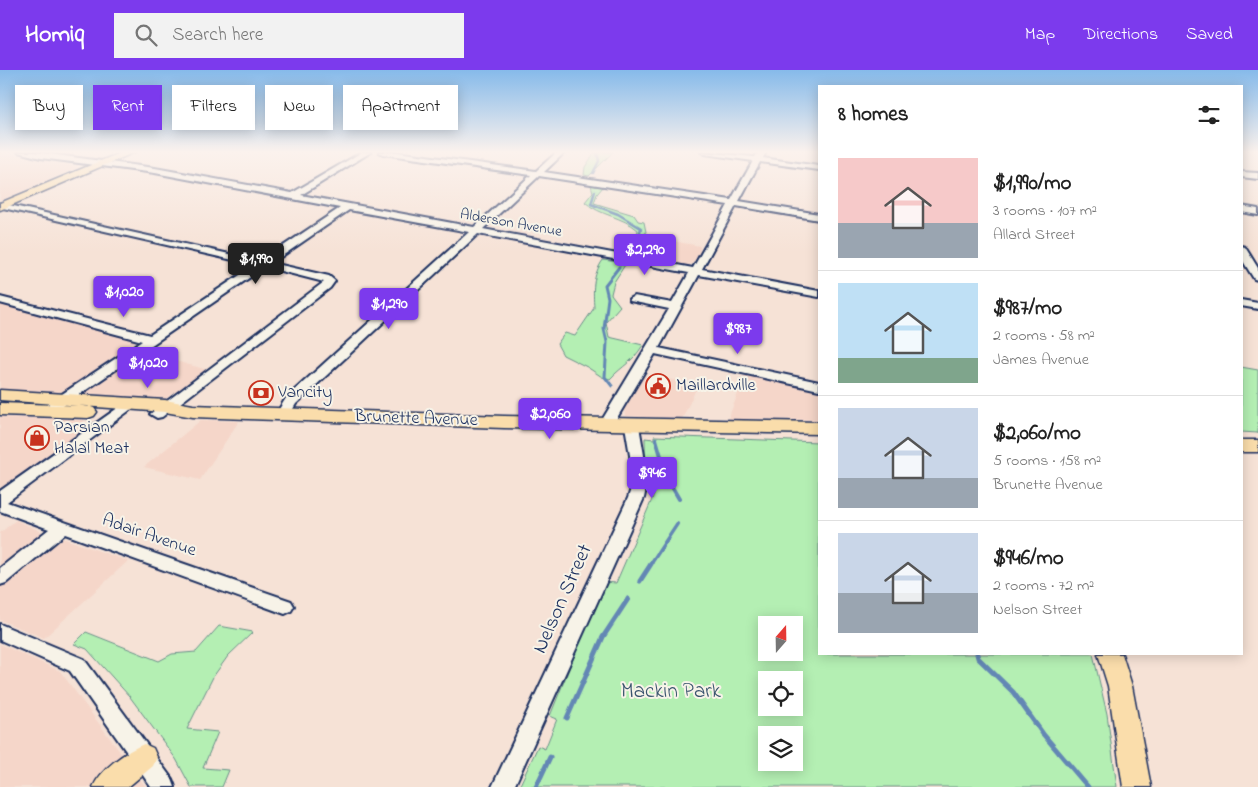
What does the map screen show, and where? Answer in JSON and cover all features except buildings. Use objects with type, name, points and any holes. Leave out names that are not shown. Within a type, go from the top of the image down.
[{"type":"main road","points":[[2,206],[50,185]]},
{"type":"main road","name":"Brunette Avenue","points":[[0,396],[63,399],[123,408]]},
{"type":"main road","name":"Brunette Avenue","points":[[0,409],[46,411],[123,408],[632,426],[818,428]]},
{"type":"main road","points":[[1243,445],[1258,446]]},
{"type":"main road","points":[[1110,655],[1120,686],[1138,787]]},
{"type":"main road","points":[[107,787],[144,757]]},
{"type":"street","name":"Alderson Avenue","points":[[230,185],[818,294]]},
{"type":"street","points":[[292,198],[313,185]]},
{"type":"street","points":[[282,414],[291,401],[526,185]]},
{"type":"street","points":[[615,185],[818,216]]},
{"type":"street","points":[[606,425],[652,350],[674,307],[743,185]]},
{"type":"street","points":[[2,206],[325,278],[330,281],[326,286],[161,410]]},
{"type":"street","points":[[46,411],[346,208]]},
{"type":"street","points":[[1243,210],[1258,212]]},
{"type":"street","points":[[1243,250],[1258,254]]},
{"type":"street","points":[[1243,252],[1258,277]]},
{"type":"street","points":[[634,299],[674,307]]},
{"type":"street","points":[[0,300],[150,339]]},
{"type":"street","points":[[1243,304],[1258,306]]},
{"type":"street","points":[[652,350],[818,386]]},
{"type":"street","points":[[0,499],[123,408]]},
{"type":"street","name":"Nelson Street","points":[[503,787],[636,498],[641,479],[632,426]]},
{"type":"street","name":"Adair Avenue","points":[[0,504],[285,606]]},
{"type":"street","points":[[0,578],[63,527]]},
{"type":"street","points":[[0,632],[77,665],[164,787]]},
{"type":"shaded area","points":[[0,185],[37,185],[0,201]]},
{"type":"shaded area","points":[[646,236],[700,246],[700,252],[692,264],[683,266],[629,257]]},
{"type":"shaded area","points":[[0,302],[132,338],[135,343],[62,392],[52,394],[0,392]]},
{"type":"shaded area","points":[[139,351],[208,370],[162,401],[83,395],[83,392]]},
{"type":"shaded area","points":[[746,373],[818,389],[818,420],[728,419]]},
{"type":"shaded area","points":[[641,376],[699,383],[682,419],[625,416],[624,409]]},
{"type":"shaded area","points":[[0,417],[84,420],[81,427],[89,428],[0,491]]},
{"type":"shaded area","points":[[201,420],[239,421],[200,480],[144,467]]},
{"type":"shaded area","points":[[16,520],[42,532],[41,536],[0,569],[0,533]]},
{"type":"shaded area","points":[[62,538],[128,561],[44,638],[0,620],[0,586],[50,545]]},
{"type":"shaded area","points":[[0,644],[60,671],[146,787],[0,787]]},
{"type":"green space","points":[[591,185],[603,187],[597,194],[594,203],[634,215],[638,221],[644,222],[646,232],[614,282],[611,294],[620,306],[606,322],[609,337],[643,345],[631,360],[610,379],[602,377],[563,355],[557,344],[565,333],[575,336],[594,308],[595,277],[603,260],[618,262],[636,239],[638,230],[632,225],[597,210],[585,202],[593,192]]},
{"type":"green space","points":[[1243,367],[1258,370],[1258,433],[1243,432]]},
{"type":"green space","name":"Mackin Park","points":[[654,436],[818,442],[818,655],[1093,655],[1107,714],[1117,787],[519,787],[538,746],[545,749],[557,719],[550,716],[604,582],[616,583],[654,495],[646,491],[645,438],[654,439]]},
{"type":"green space","points":[[219,626],[253,632],[228,656],[213,677],[187,729],[218,732],[203,768],[229,770],[222,787],[191,787],[176,759],[130,697],[87,649],[74,644],[86,632],[159,661],[172,654],[196,652]]},
{"type":"waterway","points":[[595,191],[591,204],[618,214],[641,228],[639,236],[628,254]]},
{"type":"waterway","points":[[612,386],[605,377],[607,342],[604,329],[608,298],[605,285],[619,267]]},
{"type":"waterway","points":[[656,439],[668,480],[679,499]]},
{"type":"waterway","points":[[650,565],[677,524]]},
{"type":"waterway","points":[[640,581],[651,564]]},
{"type":"waterway","points":[[567,718],[603,637],[628,599]]},
{"type":"waterway","points":[[977,655],[978,658],[1013,692],[1043,734],[1088,787]]},
{"type":"waterway","points":[[536,787],[550,757]]},
{"type":"place","name":"Maillardville","points":[[658,386]]},
{"type":"place","name":"Vancity","points":[[261,393]]},
{"type":"place","name":"Parsian Halal Meat","points":[[37,438]]}]
